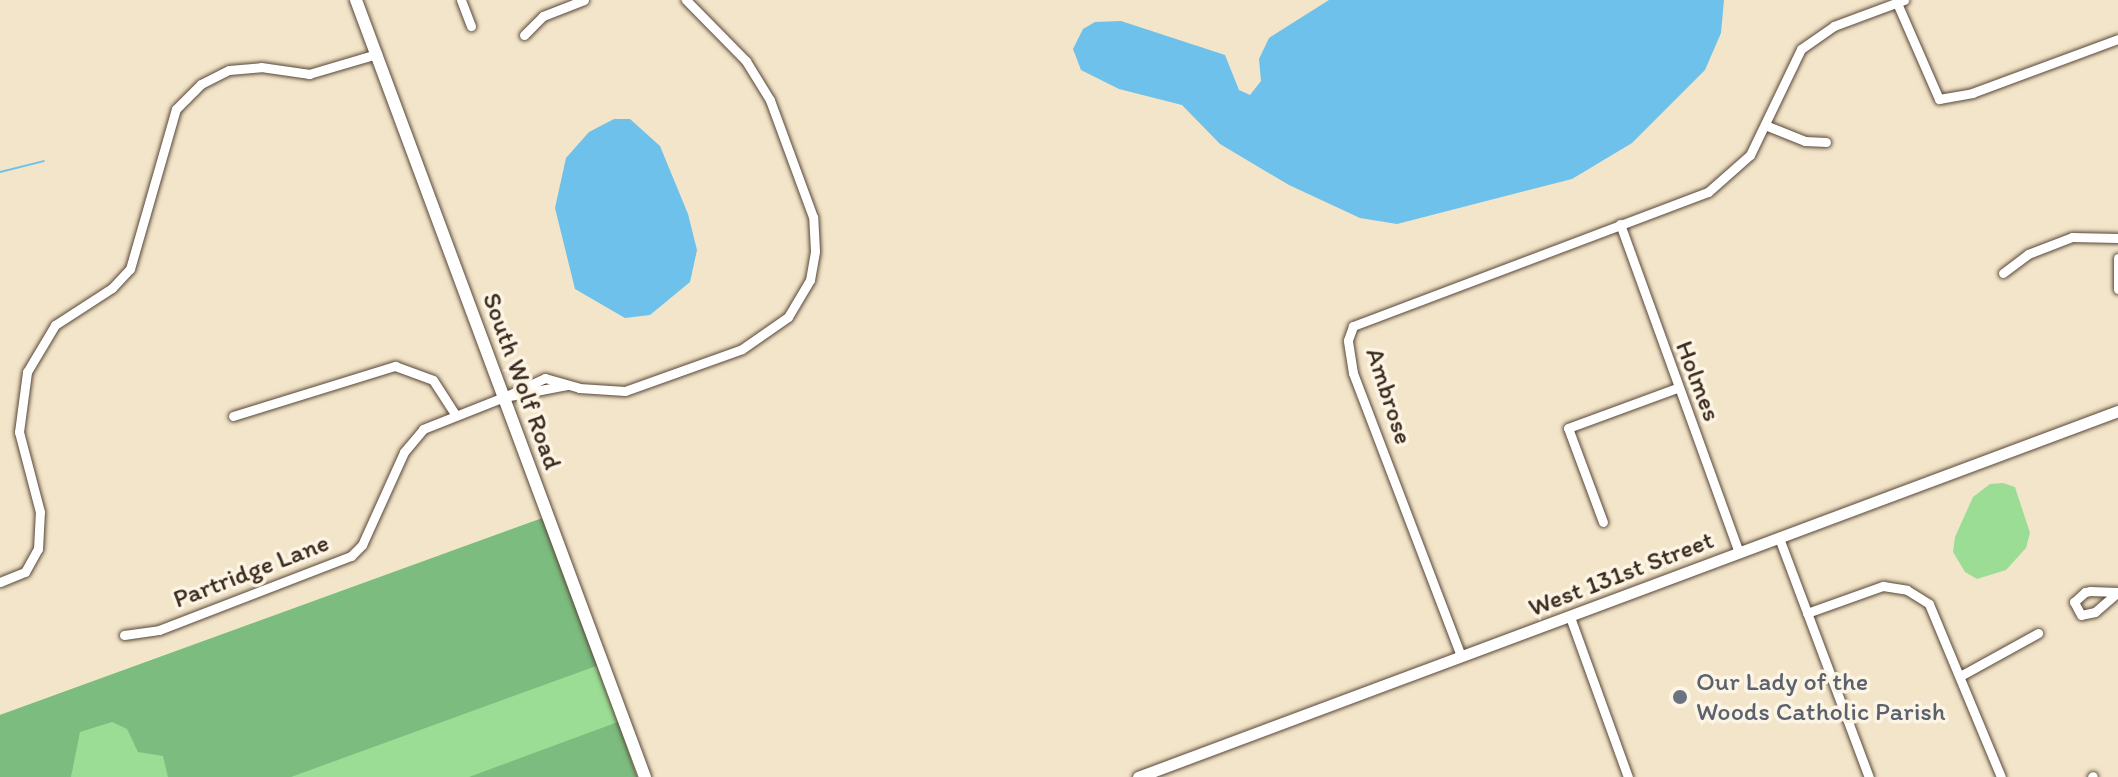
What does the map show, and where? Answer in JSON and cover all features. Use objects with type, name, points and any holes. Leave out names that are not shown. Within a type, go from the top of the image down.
[{"type":"main road","name":"South Wolf Road","points":[[356,0],[645,777]]},
{"type":"street","points":[[461,0],[471,26]]},
{"type":"street","points":[[524,35],[543,16],[584,0]]},
{"type":"street","name":"Partridge Lane","points":[[124,635],[159,630],[351,556],[362,545],[414,437],[455,414],[504,397],[569,384],[625,391],[742,349],[788,317],[810,280],[815,251],[813,217],[770,100],[746,61],[686,0]]},
{"type":"street","points":[[1901,1],[1939,99],[1972,93],[2118,39]]},
{"type":"street","name":"Ambrose","points":[[1461,656],[1353,373],[1350,332],[1357,322],[1722,183],[1750,155],[1791,63],[1811,40],[1901,1]]},
{"type":"street","points":[[0,582],[25,572],[38,549],[40,512],[19,432],[27,372],[55,325],[112,288],[130,269],[176,109],[201,84],[229,70],[261,67],[309,74],[377,54]]},
{"type":"street","points":[[1765,125],[1805,141],[1826,142]]},
{"type":"street","name":"Holmes","points":[[1620,224],[1739,553]]},
{"type":"street","points":[[2003,273],[2028,254],[2072,237],[2118,238]]},
{"type":"street","points":[[2118,258],[2118,289]]},
{"type":"street","points":[[233,416],[395,366],[433,380],[455,414]]},
{"type":"street","points":[[1603,522],[1568,428],[1677,388]]},
{"type":"street","name":"West 131st Street","points":[[1138,777],[2118,411]]},
{"type":"street","points":[[1779,538],[1869,777]]},
{"type":"street","points":[[1807,613],[1869,589],[1907,590],[1939,617],[2001,777]]},
{"type":"street","points":[[1570,617],[1628,777]]},
{"type":"street","points":[[1962,675],[2038,633]]},
{"type":"green space","points":[[2003,483],[2015,487],[2030,533],[2026,548],[2006,570],[1977,579],[1965,572],[1953,552],[1955,537],[1973,497],[1990,484]]},
{"type":"green space","points":[[548,516],[637,777],[0,777],[0,715]]},
{"type":"green space","points":[[548,516],[599,665],[291,777],[168,777],[163,756],[138,752],[127,729],[112,722],[80,732],[71,777],[0,777],[0,715]]},
{"type":"green space","points":[[618,722],[637,777],[469,777]]},
{"type":"water","points":[[1329,0],[1724,0],[1721,33],[1705,70],[1632,143],[1572,179],[1397,224],[1360,218],[1289,185],[1220,144],[1182,105],[1119,89],[1081,70],[1073,49],[1083,29],[1095,22],[1121,21],[1225,55],[1239,90],[1250,95],[1261,81],[1259,59],[1269,38]]},
{"type":"water","points":[[614,119],[630,119],[660,146],[688,214],[697,250],[690,282],[650,315],[625,318],[575,289],[555,208],[566,158],[589,132]]},
{"type":"waterway","points":[[0,172],[44,161]]},
{"type":"place","name":"Our Lady of the Woods Catholic Parish","points":[[1680,697]]}]
